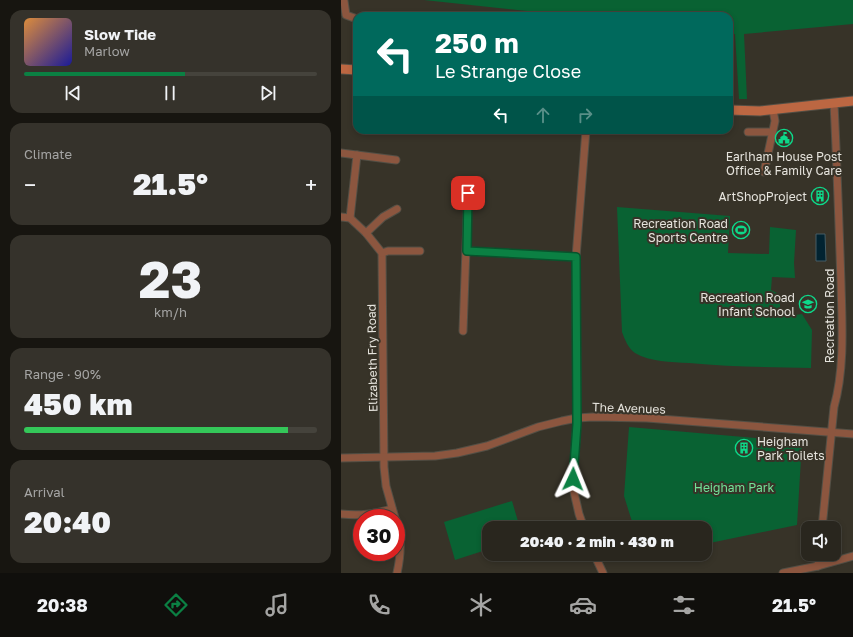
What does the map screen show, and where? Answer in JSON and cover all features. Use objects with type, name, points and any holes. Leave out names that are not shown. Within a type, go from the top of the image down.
[{"type":"main road","points":[[341,69],[353,70]]},
{"type":"main road","points":[[733,110],[760,111],[853,101]]},
{"type":"street","points":[[344,1],[345,15],[353,18]]},
{"type":"street","name":"Recreation Road","points":[[823,521],[834,407],[838,394],[842,339],[840,222],[834,104]]},
{"type":"street","points":[[763,172],[775,121],[773,110]]},
{"type":"street","points":[[748,132],[772,132]]},
{"type":"street","points":[[582,521],[574,492],[573,479],[577,418],[576,257],[586,134]]},
{"type":"street","points":[[341,153],[396,160]]},
{"type":"street","points":[[350,218],[357,156]]},
{"type":"street","points":[[463,331],[468,193]]},
{"type":"street","points":[[366,233],[383,217],[397,209]]},
{"type":"street","points":[[341,217],[350,218],[366,233],[382,253],[388,251],[420,252]]},
{"type":"street","points":[[467,251],[576,257]]},
{"type":"street","name":"Elizabeth Fry Road","points":[[382,253],[384,458],[386,486],[392,509]]},
{"type":"street","name":"The Avenues","points":[[341,458],[435,456],[472,450],[538,427],[577,418],[647,418],[852,434]]},
{"type":"street","points":[[341,514],[353,515]]},
{"type":"street","points":[[783,573],[816,568],[853,556]]},
{"type":"street","name":"Elizabeth Fry Road","points":[[397,573],[400,561]]},
{"type":"street","points":[[597,561],[603,573]]},
{"type":"green space","points":[[424,0],[853,0],[853,24],[744,34],[747,99],[739,99],[735,34],[733,34],[733,12],[536,12]]},
{"type":"green space","points":[[617,207],[730,216],[728,253],[769,254],[770,227],[796,230],[794,263],[795,278],[772,277],[771,290],[779,294],[781,317],[802,314],[812,330],[811,368],[734,366],[668,362],[641,356],[630,349],[622,332]]},
{"type":"green space","name":"Heigham Park","points":[[629,427],[802,442],[797,525],[712,543],[712,521],[632,521],[624,496]]},
{"type":"green space","points":[[512,501],[518,521],[482,521],[482,551],[455,560],[444,522]]},
{"type":"water","points":[[816,234],[825,234],[826,261],[816,261]]},
{"type":"place","name":"Earlham House Post Office & Family Care","points":[[784,138]]},
{"type":"place","name":"ArtShopProject","points":[[820,196]]},
{"type":"place","name":"Recreation Road Sports Centre","points":[[741,230]]},
{"type":"place","name":"Recreation Road Infant School","points":[[808,304]]},
{"type":"place","name":"Heigham Park Toilets","points":[[744,448]]},
{"type":"route","points":[[468,193],[467,251],[576,257],[577,424],[573,479]]}]
